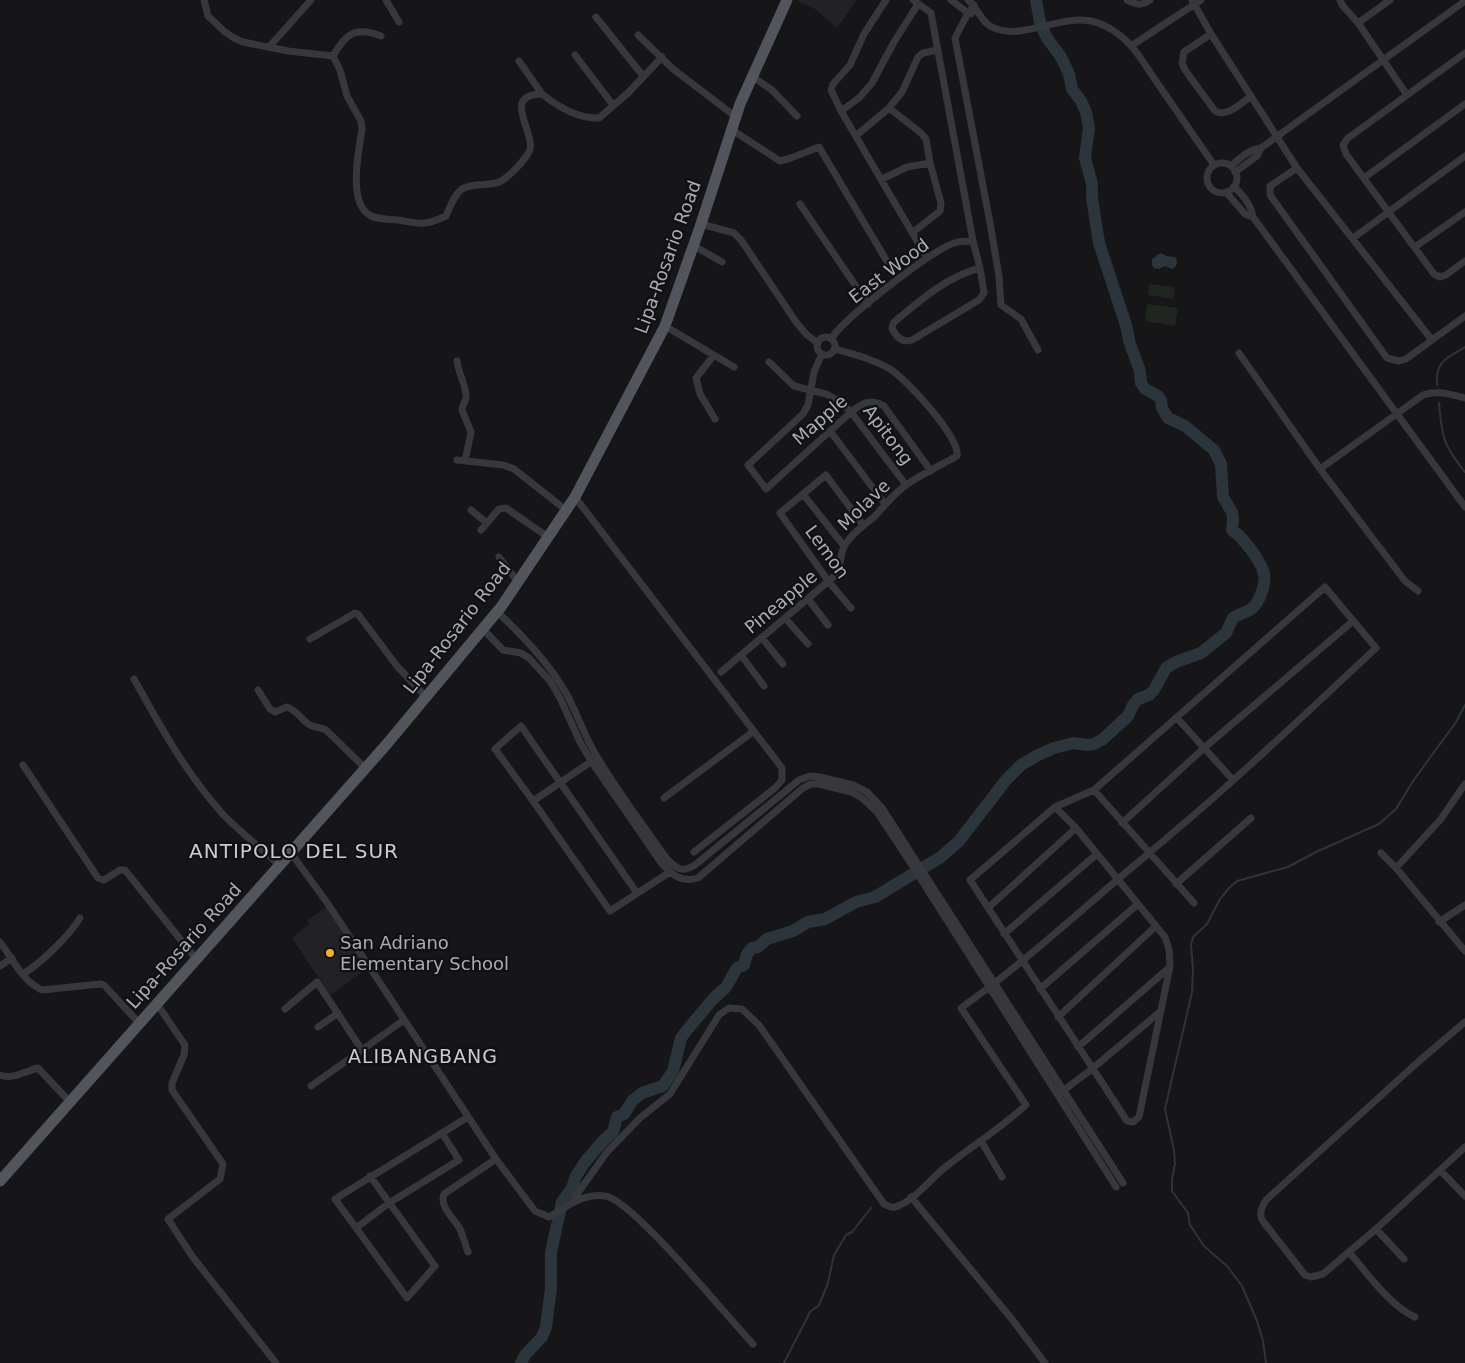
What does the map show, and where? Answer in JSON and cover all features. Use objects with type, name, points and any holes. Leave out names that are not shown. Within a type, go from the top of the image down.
[{"type":"main road","name":"Lipa-Rosario Road","points":[[0,1181],[366,768],[426,697],[497,612],[575,497],[665,326],[694,246],[736,117],[786,0]]},
{"type":"street","points":[[204,0],[208,16],[225,32],[243,42],[333,56]]},
{"type":"street","points":[[269,47],[311,0]]},
{"type":"street","points":[[386,0],[399,22]]},
{"type":"street","points":[[886,0],[864,34],[850,65],[832,87],[832,92],[841,111],[857,135],[927,258]]},
{"type":"street","points":[[951,0],[968,13],[980,16]]},
{"type":"street","points":[[1127,0],[1138,5],[1150,0]]},
{"type":"street","points":[[1340,0],[1407,95]]},
{"type":"street","points":[[1358,23],[1390,0]]},
{"type":"street","points":[[1233,169],[1257,156],[1261,148],[1277,136],[1465,1]]},
{"type":"street","points":[[841,111],[859,98],[872,83],[916,2],[931,13],[973,240],[980,268],[984,289],[982,297],[912,340],[900,340],[892,328],[894,322],[932,291],[963,272],[980,268]]},
{"type":"street","points":[[971,2],[968,13],[955,38],[990,223],[999,276],[1001,305],[1021,319],[1038,350]]},
{"type":"street","points":[[971,2],[980,16],[989,25],[1004,31],[1018,31],[1080,21],[1096,22],[1110,29],[1131,46],[1214,166]]},
{"type":"street","points":[[1131,46],[1196,2],[1211,34],[1297,168],[1432,340]]},
{"type":"street","points":[[596,17],[643,76]]},
{"type":"street","points":[[333,56],[340,43],[359,31],[368,31],[381,36]]},
{"type":"street","points":[[1211,34],[1184,52],[1182,64],[1185,70],[1215,111],[1219,113],[1225,113],[1251,96]]},
{"type":"street","points":[[638,35],[673,69],[736,117]]},
{"type":"street","points":[[857,135],[889,108],[902,92],[918,58],[923,53],[938,50]]},
{"type":"street","points":[[1465,53],[1343,145],[1346,154],[1437,276],[1446,275],[1465,261]]},
{"type":"street","points":[[576,55],[614,105]]},
{"type":"street","points":[[333,56],[340,70],[347,96],[362,121],[355,177],[360,203],[367,214],[379,218],[421,224],[432,222],[446,216],[453,200],[462,189],[468,186],[497,183],[503,180],[529,152],[530,146],[527,130],[522,119],[521,106],[524,100],[534,94],[542,94]]},
{"type":"street","points":[[519,61],[542,94],[557,106],[594,118],[602,116],[662,58]]},
{"type":"street","points":[[752,77],[772,90],[797,116]]},
{"type":"street","points":[[1364,178],[1465,104]]},
{"type":"street","points":[[889,108],[926,139],[941,208],[938,213],[912,232]]},
{"type":"street","points":[[732,130],[780,161],[819,147],[888,263]]},
{"type":"street","points":[[1353,238],[1465,156]]},
{"type":"street","points":[[882,178],[906,167],[930,163]]},
{"type":"street","points":[[1222,163],[1233,169],[1236,182],[1226,192],[1216,191],[1210,185],[1208,172],[1214,166],[1222,163]]},
{"type":"street","points":[[1297,168],[1270,186],[1270,195],[1387,358],[1399,361],[1406,359],[1465,316]]},
{"type":"street","points":[[1234,186],[1252,210],[1253,217],[1465,507]]},
{"type":"street","points":[[1226,192],[1244,214],[1253,217]]},
{"type":"street","points":[[800,204],[868,304]]},
{"type":"street","points":[[1415,247],[1465,212]]},
{"type":"street","points":[[701,224],[734,233],[741,240],[796,322],[807,335],[818,343],[819,352],[822,354]]},
{"type":"street","name":"East Wood","points":[[831,339],[836,332],[868,304],[927,258],[954,243],[973,240]]},
{"type":"street","points":[[694,246],[722,262]]},
{"type":"street","points":[[665,326],[734,367]]},
{"type":"street","points":[[818,343],[824,338],[834,341],[835,349],[830,354],[822,354]]},
{"type":"street","name":"Molave","points":[[835,349],[872,360],[884,366],[908,384],[931,409],[955,441],[958,452],[957,456],[906,485],[873,518],[862,525],[844,546]]},
{"type":"street","points":[[1239,353],[1320,469],[1405,581],[1418,591]]},
{"type":"street","points":[[811,390],[814,372],[822,354]]},
{"type":"street","points":[[714,355],[696,378],[700,394],[715,420]]},
{"type":"street","points":[[457,360],[458,371],[465,389],[466,400],[462,410],[471,432],[461,460],[503,465],[514,469],[566,510]]},
{"type":"street","name":"Apitong","points":[[769,362],[794,386],[811,390],[839,401],[851,412],[906,485]]},
{"type":"street","name":"Mapple","points":[[811,390],[808,405],[802,414],[748,466],[766,489],[851,412],[869,401],[878,402],[884,406],[931,471]]},
{"type":"street","points":[[1320,469],[1423,395],[1443,392],[1465,398]]},
{"type":"street","points":[[830,431],[885,504]]},
{"type":"street","points":[[844,546],[803,494],[826,475],[862,525]]},
{"type":"street","name":"Lemon","points":[[803,494],[780,513],[829,582],[852,608]]},
{"type":"street","points":[[575,497],[779,762],[783,774],[782,780],[775,788],[694,852]]},
{"type":"street","points":[[481,530],[499,509],[506,508],[548,537]]},
{"type":"street","points":[[471,510],[487,523]]},
{"type":"street","name":"Pineapple","points":[[721,672],[837,574],[841,568],[844,546]]},
{"type":"street","points":[[499,557],[518,582]]},
{"type":"street","points":[[574,1201],[607,1152],[640,1118],[670,1094],[719,1015],[729,1008],[742,1009],[759,1024],[884,1204],[891,1207],[898,1206],[1011,1119],[1026,1105],[961,1008],[1022,962],[1118,879],[1148,853],[1233,780],[1376,648],[1325,587],[1094,790],[1054,807],[970,880],[1022,962],[1127,1121],[1134,1122],[1139,1117],[1170,966],[1166,937],[1156,926],[1118,879],[1076,828],[1054,807]]},
{"type":"street","points":[[808,599],[828,625]]},
{"type":"street","points":[[497,612],[515,628],[556,676],[587,739],[594,759],[662,864],[682,880],[698,878],[803,788],[811,784],[851,792],[862,798],[877,812],[915,863]]},
{"type":"street","points":[[310,639],[355,613],[358,614],[397,666],[426,697]]},
{"type":"street","points":[[785,618],[808,644]]},
{"type":"street","points":[[1122,823],[1204,748],[1353,621]]},
{"type":"street","points":[[483,629],[504,650],[521,653],[529,658],[550,680],[580,742],[667,859],[676,868],[687,870],[694,865],[799,780],[810,776],[820,777],[853,785],[866,792],[882,808],[992,986],[1120,1185]]},
{"type":"street","points":[[762,638],[784,664]]},
{"type":"street","points":[[521,653],[528,644]]},
{"type":"street","points":[[741,655],[764,686]]},
{"type":"street","points":[[134,679],[189,774],[221,812],[279,865]]},
{"type":"street","points":[[258,690],[274,712],[287,707],[293,709],[313,727],[326,730],[366,768]]},
{"type":"street","points":[[1177,718],[1233,780]]},
{"type":"street","points":[[637,893],[521,726],[495,749],[610,911],[670,872]]},
{"type":"street","points":[[664,798],[754,731]]},
{"type":"street","points":[[533,802],[594,759]]},
{"type":"street","points":[[23,764],[98,878],[104,880],[120,870],[124,870],[196,959]]},
{"type":"street","points":[[1396,868],[1442,819],[1465,784]]},
{"type":"street","points":[[1094,790],[1194,903]]},
{"type":"street","points":[[1176,884],[1251,818]]},
{"type":"street","points":[[988,908],[1076,828]]},
{"type":"street","points":[[291,853],[328,904],[496,1159],[535,1211],[549,1217],[574,1201],[589,1197],[605,1196],[614,1199],[654,1233],[753,1344]]},
{"type":"street","points":[[1381,853],[1396,868],[1465,951]]},
{"type":"street","points":[[1004,934],[1097,854]]},
{"type":"street","points":[[1040,989],[1138,904]]},
{"type":"street","points":[[1439,922],[1465,905]]},
{"type":"street","points":[[23,974],[36,966],[75,926],[80,918]]},
{"type":"street","points":[[1058,1017],[1156,926]]},
{"type":"street","points":[[0,942],[35,988],[42,990],[104,985],[139,1023]]},
{"type":"street","points":[[0,966],[12,958]]},
{"type":"street","points":[[1078,1047],[1170,966]]},
{"type":"street","points":[[285,1009],[317,982],[362,1050]]},
{"type":"street","points":[[158,1004],[185,1045],[184,1055],[172,1083],[172,1090],[223,1164],[220,1179],[168,1219],[192,1256],[276,1363]]},
{"type":"street","points":[[1060,1092],[1092,1069],[1161,1011]]},
{"type":"street","points":[[318,1026],[338,1013]]},
{"type":"street","points":[[311,1086],[404,1020]]},
{"type":"street","points":[[1465,1022],[1418,1062],[1266,1200],[1261,1208],[1262,1220],[1305,1275],[1311,1277],[1323,1274],[1376,1229],[1465,1147]]},
{"type":"street","points":[[0,1076],[15,1075],[38,1068],[69,1102]]},
{"type":"street","points":[[370,1176],[435,1266],[407,1298],[335,1199],[370,1176],[468,1117]]},
{"type":"street","points":[[356,1228],[389,1203],[459,1160],[442,1133]]},
{"type":"street","points":[[981,1141],[1002,1177]]},
{"type":"street","points":[[468,1252],[460,1228],[443,1204],[442,1198],[444,1194],[496,1159]]},
{"type":"street","points":[[1440,1170],[1465,1196]]},
{"type":"street","points":[[911,1197],[1045,1363]]},
{"type":"street","points":[[1376,1229],[1404,1259]]},
{"type":"street","points":[[1348,1252],[1394,1304],[1406,1314],[1415,1317]]},
{"type":"shaded area","points":[[799,0],[857,0],[837,28],[815,9]]},
{"type":"shaded area","points":[[1160,253],[1175,257],[1177,261],[1176,266],[1172,269],[1165,266],[1159,269],[1154,268],[1152,259]]},
{"type":"shaded area","points":[[1149,284],[1175,287],[1173,299],[1148,295]]},
{"type":"shaded area","points":[[1147,304],[1178,308],[1175,326],[1145,321]]},
{"type":"shaded area","name":"San Adriano Elementary School","points":[[327,907],[368,968],[330,995],[292,938],[309,924],[307,920]]},
{"type":"waterway","points":[[521,1363],[525,1355],[542,1337],[546,1327],[551,1288],[551,1252],[562,1202],[572,1188],[576,1176],[585,1162],[613,1132],[617,1117],[624,1114],[633,1100],[642,1093],[663,1086],[673,1071],[681,1038],[713,999],[726,987],[737,968],[744,965],[747,954],[752,948],[758,947],[767,939],[793,931],[808,922],[825,919],[856,902],[875,897],[941,857],[959,841],[1006,780],[1021,765],[1054,748],[1074,743],[1094,744],[1103,739],[1128,716],[1138,699],[1149,695],[1154,690],[1166,668],[1176,662],[1201,653],[1226,633],[1233,618],[1254,607],[1261,594],[1264,574],[1260,563],[1251,550],[1232,530],[1232,512],[1223,497],[1221,464],[1214,450],[1185,426],[1168,418],[1158,396],[1145,389],[1141,383],[1140,371],[1099,243],[1092,198],[1092,184],[1085,158],[1089,128],[1086,112],[1072,89],[1069,74],[1061,57],[1043,30],[1036,0]]},
{"type":"waterway","points":[[1437,385],[1440,365],[1465,347]]},
{"type":"waterway","points":[[1439,403],[1445,440],[1452,455],[1465,472]]},
{"type":"waterway","points":[[1266,1363],[1263,1341],[1257,1321],[1242,1286],[1228,1267],[1204,1246],[1190,1225],[1188,1213],[1172,1191],[1175,1164],[1174,1150],[1165,1109],[1192,992],[1191,945],[1193,937],[1207,924],[1220,899],[1237,881],[1288,867],[1316,852],[1379,824],[1396,809],[1413,781],[1456,722],[1465,705]]},
{"type":"waterway","points":[[784,1363],[810,1312],[819,1305],[828,1283],[834,1255],[846,1235],[852,1232],[871,1208]]},
{"type":"place","name":"San Adriano Elementary School","points":[[330,953]]},
{"type":"district","name":"ANTIPOLO DEL SUR","points":[[294,851]]},
{"type":"district","name":"ALIBANGBANG","points":[[423,1056]]}]
